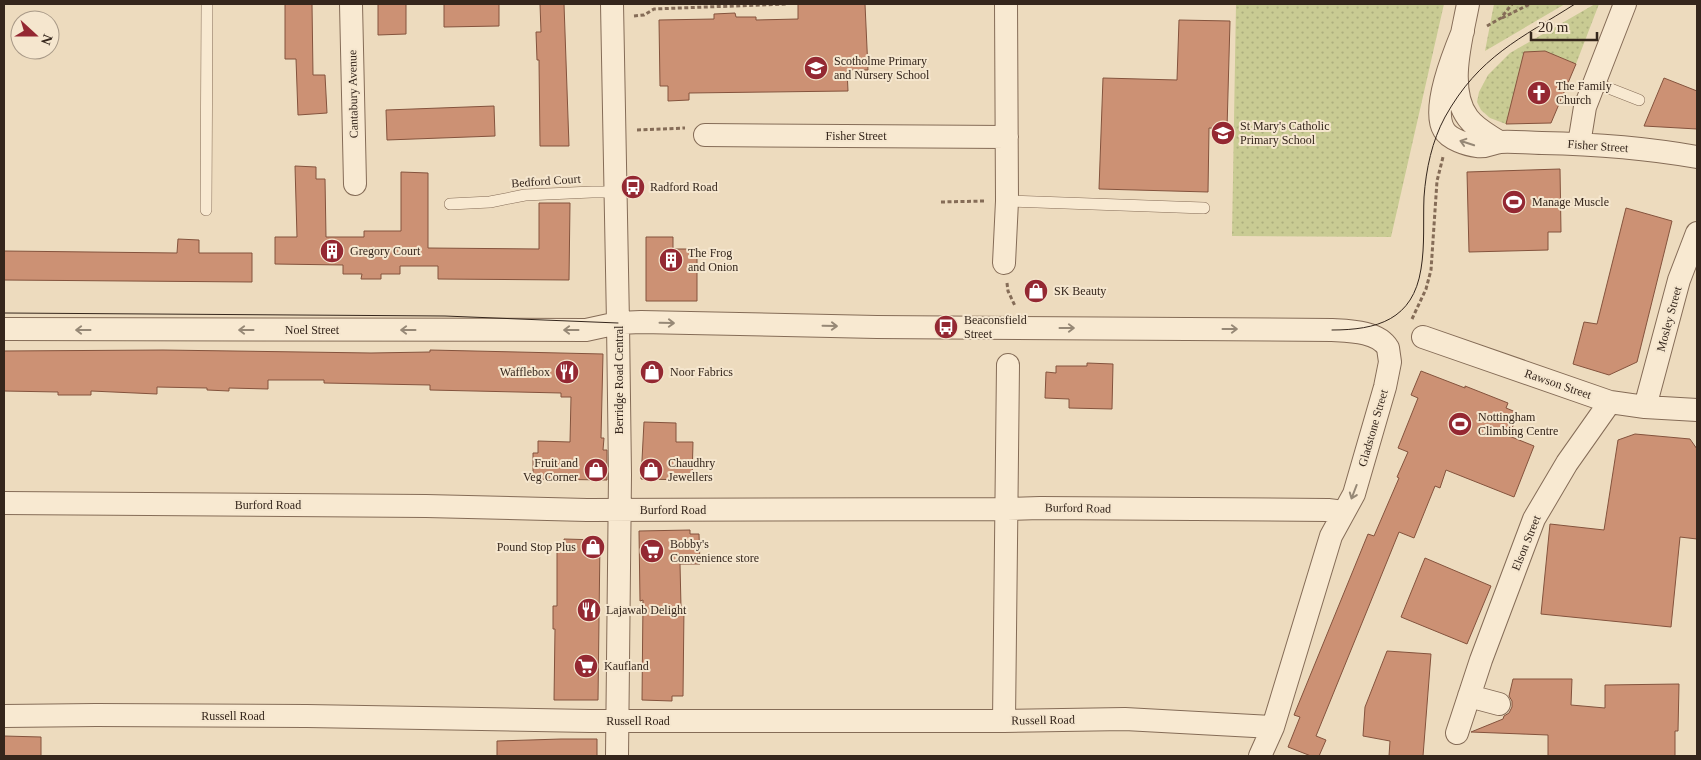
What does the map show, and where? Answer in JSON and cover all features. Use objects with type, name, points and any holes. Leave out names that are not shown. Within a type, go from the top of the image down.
[{"type":"street","name":"Cantabury Avenue","points":[[352,4],[355,184]]},
{"type":"street","points":[[1004,263],[1007,201],[1006,4]]},
{"type":"street","points":[[1468,4],[1457,78],[1458,96],[1468,119],[1476,127],[1499,142]]},
{"type":"street","points":[[1579,144],[1585,108],[1593,82],[1625,4]]},
{"type":"street","name":"Berridge Road Central","points":[[617,756],[619,510],[614,131],[618,10]]},
{"type":"street","points":[[1445,130],[1440,109],[1449,66],[1463,31]]},
{"type":"street","name":"Fisher Street","points":[[1445,130],[1484,147],[1499,142],[1579,144],[1668,152],[1697,157]]},
{"type":"street","name":"Fisher Street","points":[[705,135],[1007,137]]},
{"type":"street","name":"Mosley Street","points":[[1645,407],[1679,280],[1697,233]]},
{"type":"street","name":"Noel Street","points":[[4,330],[586,330],[618,323],[1332,330],[1364,333],[1386,344]]},
{"type":"street","name":"Rawson Street","points":[[1416,331],[1610,402],[1645,407],[1697,410]]},
{"type":"street","name":"Gladstone Street","points":[[1260,756],[1273,726],[1331,536],[1354,494],[1385,387],[1390,362],[1390,353],[1386,344]]},
{"type":"street","points":[[1004,721],[1008,365]]},
{"type":"street","name":"Elson Street","points":[[1457,733],[1481,660],[1534,519],[1567,463],[1610,402]]},
{"type":"street","name":"Burford Road","points":[[4,503],[416,506],[619,510],[1040,508],[1328,510],[1342,514]]},
{"type":"street","points":[[1469,696],[1499,704]]},
{"type":"street","name":"Russell Road","points":[[4,716],[307,716],[617,721],[1004,721],[1125,719],[1273,726]]},
{"type":"lane","points":[[206,210],[207,4]]},
{"type":"lane","points":[[1593,82],[1639,100]]},
{"type":"lane","name":"Bedford Court","points":[[450,204],[490,202],[525,195],[615,192]]},
{"type":"lane","points":[[1007,201],[1204,208]]},
{"type":"path","points":[[618,10],[644,14],[654,9],[786,4]]},
{"type":"path","points":[[1501,18],[1512,4]]},
{"type":"path","points":[[1463,31],[1490,25],[1530,4]]},
{"type":"path","points":[[614,131],[705,127],[705,135]]},
{"type":"path","points":[[1416,331],[1431,270],[1437,181],[1445,130]]},
{"type":"path","points":[[941,202],[1007,201]]},
{"type":"green space","points":[[1236,4],[1444,4],[1391,237],[1232,236]]},
{"type":"green space","points":[[1494,4],[1565,4],[1485,51]]},
{"type":"green space","points":[[1595,4],[1599,4],[1576,64],[1545,51],[1524,52],[1506,124],[1490,118],[1481,110],[1477,102],[1479,92],[1488,75],[1510,53]]},
{"type":"building","points":[[285,4],[312,4],[313,75],[325,75],[327,113],[298,115],[296,59],[285,59]]},
{"type":"building","points":[[378,4],[406,4],[406,34],[378,35]]},
{"type":"building","points":[[444,4],[499,4],[499,26],[444,27]]},
{"type":"building","points":[[540,4],[564,4],[569,146],[540,146],[539,60],[537,60],[536,32],[541,32]]},
{"type":"building","points":[[798,4],[865,4],[868,70],[847,70],[848,91],[689,93],[689,100],[668,101],[668,86],[660,86],[659,20],[714,19],[714,14],[735,13],[736,17],[756,17],[756,20],[798,19]]},
{"type":"building","points":[[1179,20],[1230,21],[1227,129],[1209,128],[1208,192],[1099,189],[1103,78],[1177,80]]},
{"type":"building","name":"The Family Church","points":[[1545,51],[1576,64],[1551,123],[1506,124],[1524,52]]},
{"type":"building","points":[[1664,78],[1697,91],[1697,129],[1644,126]]},
{"type":"building","points":[[494,106],[495,136],[387,140],[386,110]]},
{"type":"building","points":[[295,166],[316,167],[316,179],[325,179],[326,237],[364,237],[364,231],[401,231],[401,172],[428,173],[428,248],[539,249],[539,203],[570,203],[569,280],[438,279],[438,266],[400,266],[400,274],[381,274],[381,279],[361,279],[362,274],[343,274],[343,265],[275,264],[275,237],[297,237]]},
{"type":"building","name":"Manage Muscle","points":[[1560,169],[1561,232],[1548,232],[1548,250],[1469,252],[1467,172]]},
{"type":"building","points":[[1626,208],[1672,221],[1637,362],[1609,375],[1573,364],[1584,322],[1597,324]]},
{"type":"building","name":"The Frog and Onion","points":[[646,237],[673,237],[673,249],[697,249],[697,301],[646,301]]},
{"type":"building","points":[[178,239],[199,240],[199,253],[252,253],[252,282],[4,280],[4,251],[177,253]]},
{"type":"building","points":[[163,350],[371,353],[430,352],[430,350],[603,354],[601,438],[604,438],[603,450],[607,450],[607,480],[533,479],[533,453],[538,453],[538,441],[570,442],[571,397],[561,397],[561,393],[430,390],[430,385],[324,383],[324,380],[268,380],[268,389],[229,388],[229,391],[207,390],[207,388],[157,387],[157,394],[91,391],[91,395],[58,395],[58,392],[4,391],[4,351]]},
{"type":"building","points":[[1087,363],[1113,364],[1112,409],[1069,408],[1069,399],[1045,398],[1046,372],[1056,373],[1056,366],[1087,366]]},
{"type":"building","points":[[1421,371],[1508,403],[1506,408],[1518,413],[1509,436],[1534,446],[1514,497],[1446,470],[1440,488],[1435,486],[1414,538],[1399,532],[1316,736],[1326,740],[1319,756],[1311,756],[1288,747],[1300,717],[1294,715],[1368,534],[1374,536],[1399,478],[1397,477],[1408,452],[1398,448],[1418,398],[1411,395]]},
{"type":"building","points":[[644,422],[676,423],[676,442],[693,442],[692,480],[641,479]]},
{"type":"building","points":[[1635,434],[1690,439],[1697,449],[1697,539],[1680,537],[1671,627],[1541,614],[1550,524],[1604,530],[1618,440]]},
{"type":"building","points":[[690,530],[690,534],[699,534],[700,564],[680,564],[681,607],[684,607],[683,696],[672,696],[672,701],[642,700],[643,600],[640,601],[639,531]]},
{"type":"building","points":[[564,539],[600,540],[598,700],[554,700],[555,629],[553,629],[553,606],[557,606],[557,551],[565,551]]},
{"type":"building","points":[[1425,558],[1491,586],[1467,644],[1401,617]]},
{"type":"building","points":[[1387,651],[1431,654],[1423,756],[1389,756],[1390,741],[1363,736],[1365,707]]},
{"type":"building","points":[[1513,679],[1572,679],[1571,705],[1605,708],[1605,685],[1679,684],[1678,731],[1675,731],[1675,756],[1548,756],[1548,735],[1471,732],[1503,719],[1509,713],[1512,707],[1512,701],[1509,696]]},
{"type":"building","points":[[4,736],[41,737],[41,756],[4,756]]},
{"type":"building","points":[[597,739],[597,756],[497,756],[497,741]]},
{"type":"tram line","points":[[1332,330],[1364,328],[1378,324],[1390,319],[1401,311],[1410,300],[1417,286],[1421,269],[1426,176],[1433,145],[1445,117],[1458,96],[1487,64],[1519,39],[1575,4]]},
{"type":"tram line","points":[[4,313],[445,316],[618,323]]},
{"type":"place","name":"Scotholme Primary and Nursery School","points":[[816,68]]},
{"type":"place","name":"The Family Church","points":[[1539,93]]},
{"type":"place","name":"St Mary's Catholic Primary School","points":[[1223,133]]},
{"type":"place","name":"Radford Road","points":[[633,187]]},
{"type":"place","name":"Manage Muscle","points":[[1514,202]]},
{"type":"place","name":"Gregory Court","points":[[332,251]]},
{"type":"place","name":"The Frog and Onion","points":[[671,260]]},
{"type":"place","name":"SK Beauty","points":[[1036,291]]},
{"type":"place","name":"Beaconsfield Street","points":[[946,327]]},
{"type":"place","name":"Wafflebox","points":[[567,372]]},
{"type":"place","name":"Noor Fabrics","points":[[652,372]]},
{"type":"place","name":"Nottingham Climbing Centre","points":[[1460,424]]},
{"type":"place","name":"Fruit and Veg Corner","points":[[596,470]]},
{"type":"place","name":"Chaudhry Jewellers","points":[[651,470]]},
{"type":"place","name":"Pound Stop Plus","points":[[593,547]]},
{"type":"place","name":"Bobby's Convenience store","points":[[652,551]]},
{"type":"place","name":"Lajawab Delight","points":[[589,610]]},
{"type":"place","name":"Kaufland","points":[[586,666]]}]
